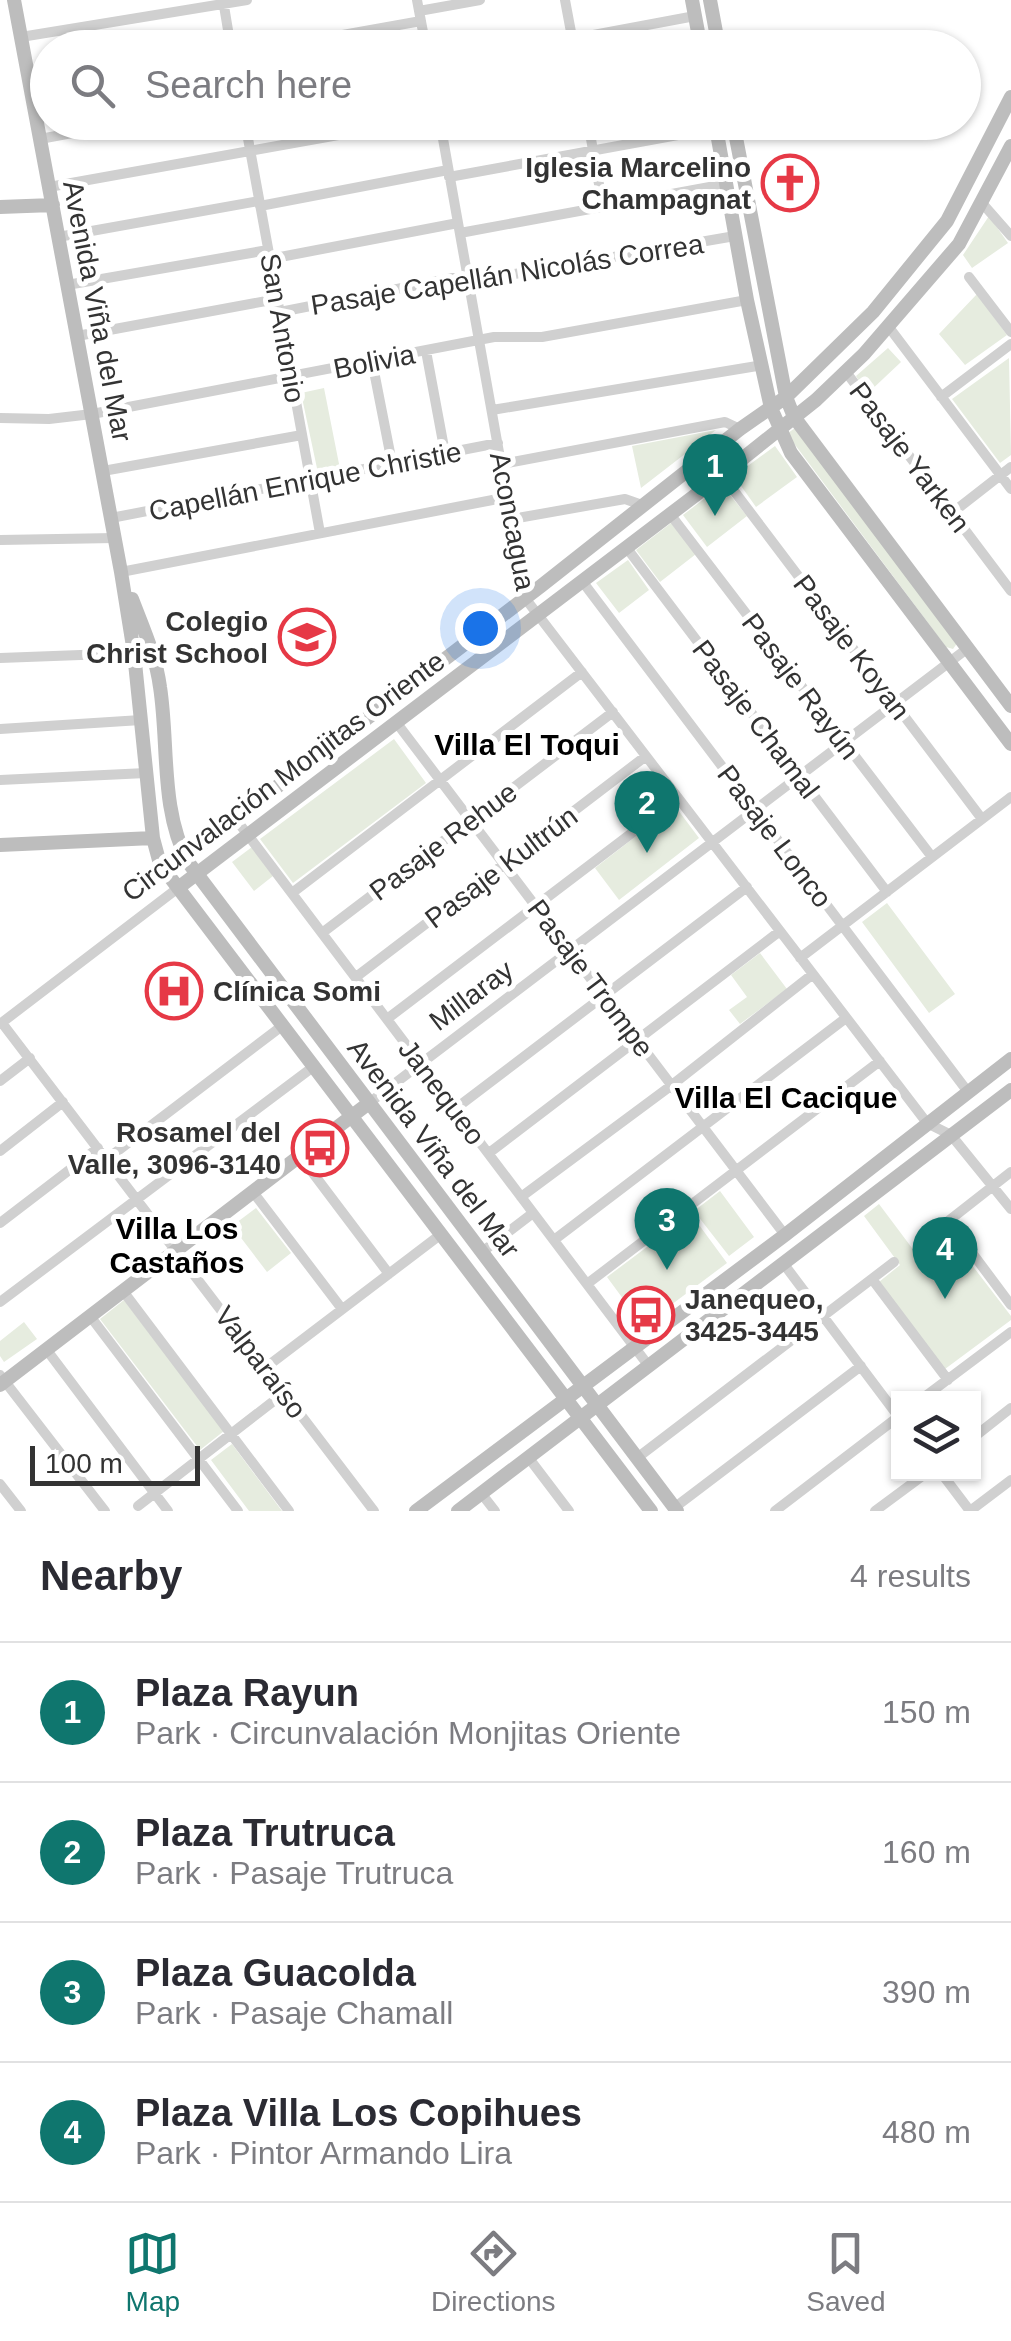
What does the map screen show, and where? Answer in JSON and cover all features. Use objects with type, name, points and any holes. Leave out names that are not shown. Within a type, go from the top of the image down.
[{"type":"street","points":[[61,30],[247,0]]},
{"type":"street","points":[[342,30],[480,0]]},
{"type":"street","points":[[565,0],[571,30]]},
{"type":"street","points":[[692,0],[698,30]]},
{"type":"street","points":[[710,0],[716,30]]},
{"type":"street","name":"Avenida Viña del Mar","points":[[10,2],[30,85]]},
{"type":"street","points":[[223,2],[228,30]]},
{"type":"street","points":[[632,30],[695,16]]},
{"type":"street","points":[[21,37],[30,35]]},
{"type":"street","name":"Circunvalación Monjitas Oriente","points":[[165,872],[786,397],[873,312],[947,221],[1011,97]]},
{"type":"street","name":"Avenida Viña del Mar","points":[[40,140],[121,572],[134,654],[153,838],[165,872],[651,1511]]},
{"type":"street","name":"San Antonio","points":[[248,140],[320,533]]},
{"type":"street","points":[[49,187],[314,140]]},
{"type":"street","name":"Aconcagua","points":[[443,140],[525,598],[927,1123],[951,1135]]},
{"type":"street","points":[[591,140],[603,207]]},
{"type":"street","points":[[58,237],[642,140]]},
{"type":"street","points":[[718,140],[747,300],[772,408],[791,453],[1011,744]]},
{"type":"street","points":[[736,140],[786,397],[794,417],[1009,699]]},
{"type":"street","name":"Circunvalación Monjitas Oriente","points":[[1,1023],[722,476],[846,372],[959,244],[1011,146]]},
{"type":"street","points":[[68,285],[603,207],[726,184]]},
{"type":"street","points":[[982,203],[1011,236]]},
{"type":"street","points":[[0,207],[53,205]]},
{"type":"street","name":"Pasaje Capellán Nicolás Correa","points":[[77,336],[453,278],[480,280],[735,236]]},
{"type":"street","points":[[969,277],[1011,332]]},
{"type":"street","name":"Bolivia","points":[[0,418],[48,419],[92,414],[494,337],[542,337],[747,300]]},
{"type":"street","points":[[888,326],[1011,488]]},
{"type":"street","points":[[941,396],[1010,348]]},
{"type":"street","points":[[426,351],[445,453]]},
{"type":"street","points":[[372,361],[392,464]]},
{"type":"street","points":[[492,410],[763,365]]},
{"type":"street","name":"Pasaje Yarken","points":[[846,372],[1011,591]]},
{"type":"street","points":[[502,464],[725,422],[740,429]]},
{"type":"street","points":[[102,471],[302,435]]},
{"type":"street","name":"Capellán Enrique Christie","points":[[111,518],[498,443]]},
{"type":"street","points":[[952,513],[1011,467]]},
{"type":"street","name":"Pasaje Koyan","points":[[722,476],[982,819]]},
{"type":"street","points":[[121,572],[508,497]]},
{"type":"street","points":[[512,519],[620,500],[642,506]]},
{"type":"street","name":"Pasaje Rayún","points":[[670,514],[932,857]]},
{"type":"street","points":[[0,540],[115,538]]},
{"type":"street","name":"Pasaje Chamal","points":[[626,547],[887,892]]},
{"type":"street","name":"Avenida Viña del Mar","points":[[121,572],[150,646],[161,689],[172,818],[185,856],[676,1509]]},
{"type":"street","name":"Pasaje Lonco","points":[[582,581],[968,1092]]},
{"type":"street","points":[[0,658],[134,654],[138,644],[150,646]]},
{"type":"street","name":"Millaray","points":[[2,1380],[968,648]]},
{"type":"street","points":[[292,892],[582,672]]},
{"type":"street","name":"Pasaje Rehue","points":[[322,933],[612,712]]},
{"type":"street","points":[[0,729],[141,720]]},
{"type":"street","name":"Pasaje Trompe","points":[[396,722],[785,1235]]},
{"type":"street","name":"Pasaje Kultrún","points":[[356,977],[646,756]]},
{"type":"street","points":[[0,780],[146,773]]},
{"type":"street","points":[[800,958],[1011,797]]},
{"type":"street","points":[[387,1019],[678,798]]},
{"type":"street","name":"Janequeo","points":[[236,818],[648,1365]]},
{"type":"street","points":[[0,844],[153,838]]},
{"type":"street","points":[[455,1109],[747,888]]},
{"type":"street","points":[[488,1153],[780,931]]},
{"type":"street","points":[[521,1196],[672,1086],[813,974]]},
{"type":"street","points":[[554,1240],[846,1018]]},
{"type":"street","name":"Valparaíso","points":[[1,1023],[374,1511]]},
{"type":"street","points":[[107,1160],[282,1026]]},
{"type":"street","points":[[0,1081],[30,1058]]},
{"type":"street","points":[[416,1511],[785,1235],[1011,1059]]},
{"type":"street","points":[[587,1284],[880,1061]]},
{"type":"street","points":[[0,1302],[313,1067]]},
{"type":"street","points":[[458,1511],[1011,1090]]},
{"type":"street","points":[[0,1151],[64,1102]]},
{"type":"street","points":[[951,1135],[1011,1209]]},
{"type":"street","points":[[0,1223],[98,1148]]},
{"type":"street","points":[[300,1156],[389,1274]]},
{"type":"street","points":[[919,1244],[1011,1172]]},
{"type":"street","points":[[253,1192],[342,1309]]},
{"type":"street","points":[[482,1252],[533,1212]]},
{"type":"street","points":[[948,1222],[1011,1305]]},
{"type":"street","points":[[265,1368],[440,1235]]},
{"type":"street","points":[[637,1458],[894,1262]]},
{"type":"street","points":[[783,1263],[891,1407]]},
{"type":"street","points":[[872,1279],[948,1380]]},
{"type":"street","points":[[123,1291],[289,1511]]},
{"type":"street","points":[[90,1316],[238,1511]]},
{"type":"street","points":[[933,1391],[1011,1332]]},
{"type":"street","points":[[46,1349],[168,1511]]},
{"type":"street","points":[[676,1509],[861,1366]]},
{"type":"street","points":[[2,1380],[105,1511]]},
{"type":"street","points":[[138,1506],[284,1393]]},
{"type":"street","points":[[981,1432],[1011,1408]]},
{"type":"street","points":[[776,1511],[891,1421]]},
{"type":"street","points":[[528,1457],[569,1511]]},
{"type":"street","points":[[947,1481],[970,1511],[1011,1480]]},
{"type":"street","points":[[875,1511],[916,1481]]},
{"type":"street","points":[[0,1484],[20,1511]]},
{"type":"street","points":[[481,1493],[495,1511]]},
{"type":"shaded area","points":[[989,216],[1008,243],[972,268],[963,255]]},
{"type":"shaded area","points":[[977,294],[1007,335],[965,365],[939,334]]},
{"type":"shaded area","points":[[888,348],[901,362],[867,394],[856,376]]},
{"type":"shaded area","points":[[1009,358],[1011,455],[1000,463],[952,399]]},
{"type":"shaded area","points":[[324,388],[340,469],[318,473],[301,393]]},
{"type":"shaded area","points":[[795,428],[958,642],[953,649],[946,647],[790,438],[788,433]]},
{"type":"shaded area","points":[[716,430],[641,488],[632,446]]},
{"type":"shaded area","points":[[775,446],[797,477],[756,507],[734,476]]},
{"type":"shaded area","points":[[722,485],[747,516],[707,547],[683,515]]},
{"type":"shaded area","points":[[671,523],[696,554],[660,582],[636,550]]},
{"type":"shaded area","points":[[628,560],[649,590],[619,613],[596,583]]},
{"type":"shaded area","points":[[394,739],[426,783],[293,883],[260,839]]},
{"type":"shaded area","points":[[675,806],[699,838],[619,900],[595,868]]},
{"type":"shaded area","points":[[252,847],[273,876],[254,891],[232,862]]},
{"type":"shaded area","points":[[887,903],[955,994],[929,1013],[862,922]]},
{"type":"shaded area","points":[[760,953],[787,989],[740,1024],[729,1010],[747,997],[731,975]]},
{"type":"shaded area","points":[[720,1191],[754,1237],[729,1256],[694,1211]]},
{"type":"shaded area","points":[[879,1204],[915,1252],[945,1230],[1011,1316],[1011,1320],[945,1369],[879,1282],[900,1265],[864,1216]]},
{"type":"shaded area","points":[[256,1208],[291,1253],[267,1272],[232,1226]]},
{"type":"shaded area","points":[[691,1214],[727,1263],[643,1326],[607,1277]]},
{"type":"shaded area","points":[[124,1300],[224,1431],[200,1450],[100,1319]]},
{"type":"shaded area","points":[[24,1322],[37,1339],[4,1362],[0,1341]]},
{"type":"shaded area","points":[[232,1444],[282,1511],[249,1511],[211,1460]]},
{"type":"place","name":"Iglesia Marcelino Champagnat","points":[[790,183]]},
{"type":"place","name":"Plaza Rayun","points":[[715,516]]},
{"type":"place","name":"Colegio Christ School","points":[[307,637]]},
{"type":"place","name":"Plaza Trutruca","points":[[647,853]]},
{"type":"place","name":"Clínica Somi","points":[[174,991]]},
{"type":"place","name":"Rosamel del Valle, 3096-3140","points":[[320,1148]]},
{"type":"place","name":"Plaza Guacolda","points":[[667,1270]]},
{"type":"place","name":"Plaza Villa Los Copihues","points":[[945,1299]]},
{"type":"place","name":"Janequeo, 3425-3445","points":[[646,1315]]},
{"type":"district","name":"Villa El Toqui","points":[[527,745]]},
{"type":"district","name":"Villa El Cacique","points":[[786,1098]]},
{"type":"district","name":"Villa Los Castaños","points":[[177,1246]]}]
